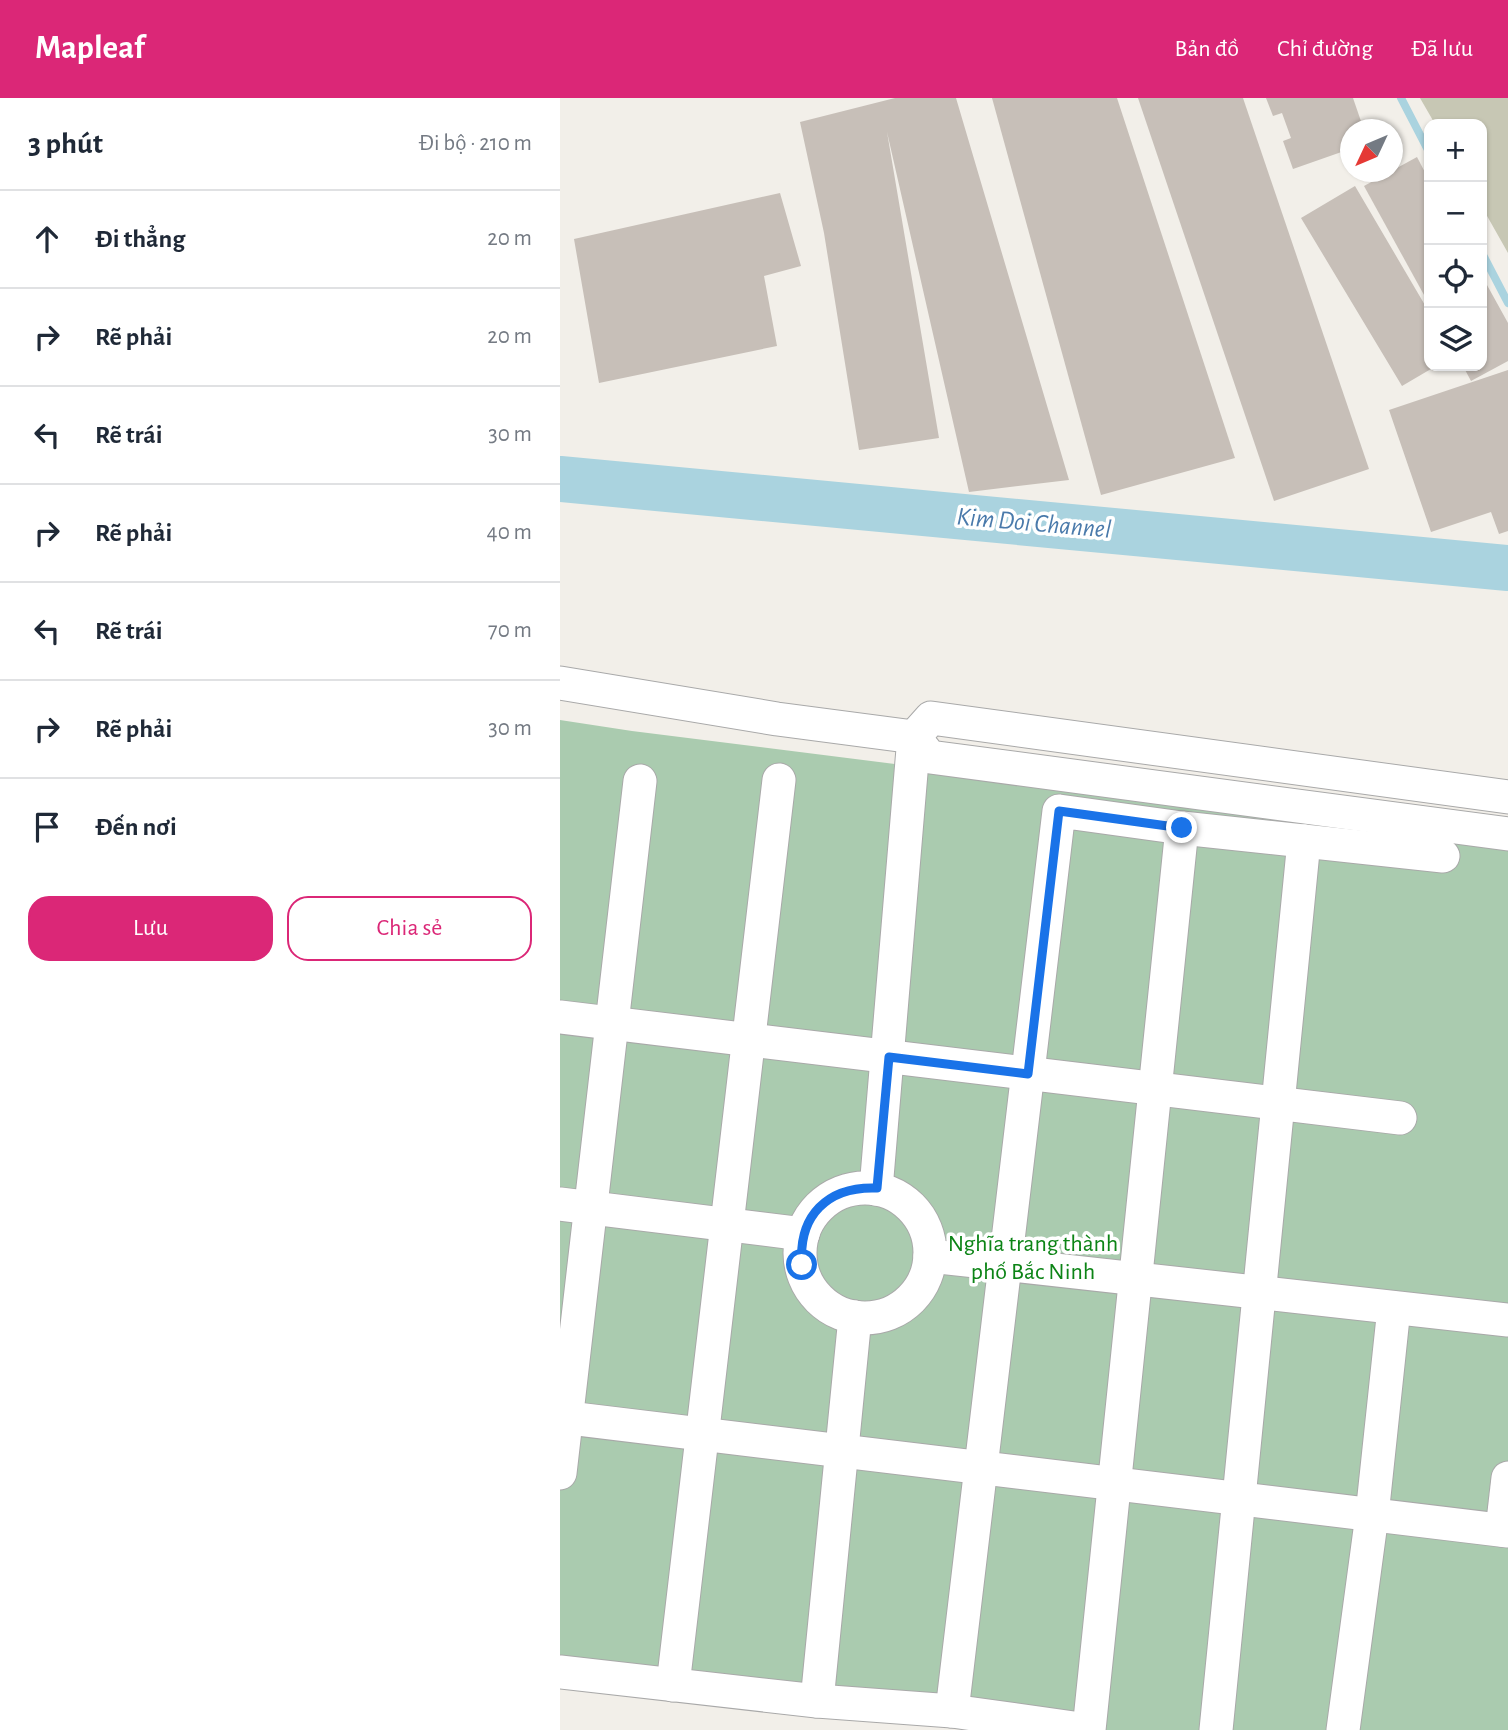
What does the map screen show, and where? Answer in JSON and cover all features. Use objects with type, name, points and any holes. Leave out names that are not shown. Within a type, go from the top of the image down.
[{"type":"street","points":[[560,683],[777,719],[914,737],[930,757],[1508,834]]},
{"type":"street","points":[[877,1188],[914,737],[931,718],[1508,797]]},
{"type":"street","points":[[673,1685],[779,780]]},
{"type":"street","points":[[560,1473],[575,1206],[612,1023],[640,781]]},
{"type":"street","points":[[952,1712],[1059,811],[1182,828],[1443,856]]},
{"type":"street","points":[[560,1672],[817,1701],[952,1712],[1088,1730],[1182,828]]},
{"type":"street","points":[[1216,1730],[1304,841]]},
{"type":"street","points":[[560,1017],[1400,1118]]},
{"type":"street","points":[[877,1188],[891,1193],[916,1212],[929,1240],[928,1271],[922,1286],[900,1308],[886,1315],[855,1317],[826,1304],[815,1293],[807,1280],[800,1249],[809,1220],[831,1197],[845,1191],[877,1188]]},
{"type":"street","points":[[575,1206],[803,1234]]},
{"type":"street","points":[[930,1256],[1508,1320]]},
{"type":"street","points":[[1343,1730],[1394,1308]]},
{"type":"street","points":[[817,1701],[855,1317]]},
{"type":"street","points":[[563,1418],[1505,1531],[1508,1478]]},
{"type":"shaded area","points":[[1420,98],[1508,98],[1508,253],[1487,216],[1487,119],[1432,119]]},
{"type":"green space","name":"Nghĩa trang thành phố Bắc Ninh","points":[[560,720],[1508,841],[1508,1730],[990,1730],[560,1685]]},
{"type":"building","points":[[895,98],[956,98],[1069,480],[969,492],[887,132],[939,438],[859,450],[824,233],[800,122]]},
{"type":"building","points":[[992,98],[1117,98],[1235,458],[1101,495]]},
{"type":"building","points":[[1138,98],[1243,98],[1369,469],[1274,501]]},
{"type":"building","points":[[1266,98],[1353,98],[1360,119],[1340,119],[1340,153],[1293,169],[1283,141],[1291,138],[1282,113],[1273,116]]},
{"type":"building","points":[[1417,157],[1424,170],[1424,295],[1364,186],[1371,182],[1403,182],[1403,165]]},
{"type":"building","points":[[1355,186],[1424,303],[1424,371],[1428,371],[1402,386],[1301,218]]},
{"type":"building","points":[[780,193],[801,266],[764,276],[777,346],[599,383],[574,239]]},
{"type":"building","points":[[1487,285],[1508,323],[1508,361],[1471,381],[1466,371],[1487,371]]},
{"type":"building","points":[[1508,370],[1508,531],[1499,534],[1491,512],[1431,532],[1389,410]]},
{"type":"waterway","points":[[1401,98],[1424,142]]},
{"type":"waterway","points":[[1487,263],[1508,303]]},
{"type":"waterway","name":"Kim Doi Channel","points":[[560,479],[1508,568]]},
{"type":"route","points":[[802,1265],[800,1249],[803,1234],[819,1207],[831,1197],[845,1191],[877,1188],[889,1057],[1028,1074],[1059,811],[1182,828]]}]
